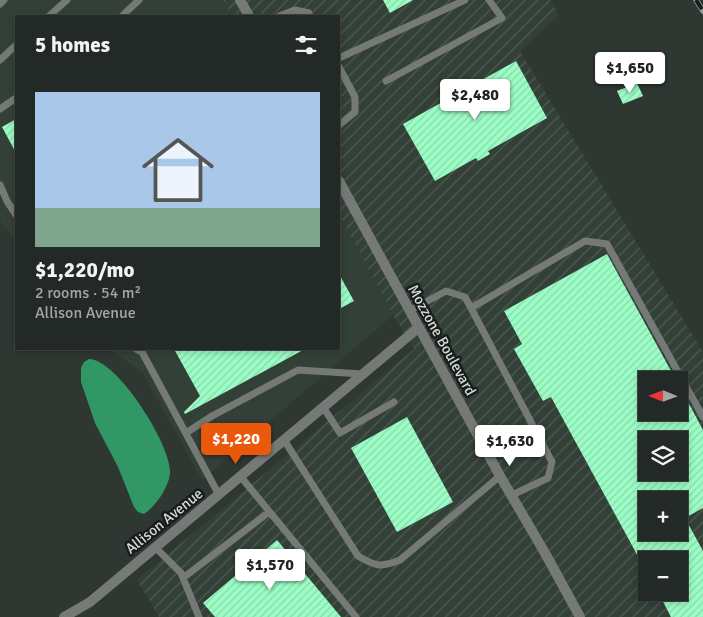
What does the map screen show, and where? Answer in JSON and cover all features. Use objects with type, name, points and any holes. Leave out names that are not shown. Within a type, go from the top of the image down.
[{"type":"street","points":[[240,0],[248,15]]},
{"type":"street","name":"Mozzone Boulevard","points":[[340,183],[418,328],[580,617]]},
{"type":"street","name":"Allison Avenue","points":[[64,617],[90,602],[418,328]]},
{"type":"lane","points":[[0,4],[4,0]]},
{"type":"lane","points":[[50,15],[67,0]]},
{"type":"lane","points":[[123,15],[138,0]]},
{"type":"lane","points":[[340,58],[465,0]]},
{"type":"lane","points":[[386,81],[502,18],[489,0]]},
{"type":"lane","points":[[282,15],[296,10],[309,13],[310,15]]},
{"type":"lane","points":[[0,60],[15,46]]},
{"type":"lane","points":[[340,69],[354,97],[355,112],[340,124]]},
{"type":"lane","points":[[0,109],[15,99]]},
{"type":"lane","points":[[0,185],[15,213]]},
{"type":"lane","points":[[471,308],[585,241],[607,244],[703,417]]},
{"type":"lane","points":[[409,311],[446,292],[465,297],[552,462],[548,478],[512,495]]},
{"type":"lane","points":[[138,350],[142,352],[219,495]]},
{"type":"lane","points":[[186,433],[212,416],[298,370],[362,374]]},
{"type":"lane","points":[[323,407],[340,433],[394,402]]},
{"type":"lane","points":[[284,440],[358,556],[373,565],[388,566],[400,560],[500,476]]},
{"type":"lane","points":[[241,477],[356,617]]},
{"type":"lane","points":[[183,578],[269,512]]},
{"type":"lane","points":[[156,548],[181,573],[199,617]]},
{"type":"shaded area","points":[[0,0],[223,0],[231,15],[15,15],[15,241],[0,221]]},
{"type":"shaded area","points":[[223,0],[550,0],[559,15],[520,51],[703,352],[703,617],[159,617],[137,580],[414,349],[393,315],[340,216],[340,15],[231,15]]},
{"type":"shaded area","points":[[340,216],[393,315],[202,480],[143,373],[110,350],[340,350]]},
{"type":"shaded area","points":[[89,359],[101,363],[114,373],[127,388],[153,425],[168,460],[170,473],[167,484],[157,501],[144,514],[138,512],[134,507],[118,467],[95,423],[81,382],[81,368],[84,362]]},
{"type":"building","points":[[383,0],[413,0],[390,13]]},
{"type":"building","points":[[516,61],[547,118],[488,151],[490,154],[478,161],[476,158],[435,181],[403,124]]},
{"type":"building","points":[[637,83],[643,96],[623,104],[617,91]]},
{"type":"building","points":[[15,120],[15,151],[2,127]]},
{"type":"building","points":[[607,254],[671,371],[638,371],[638,421],[688,421],[688,402],[703,430],[703,508],[688,516],[688,491],[638,491],[638,541],[688,541],[688,524],[703,551],[703,617],[671,617],[663,601],[688,601],[688,551],[638,551],[638,556],[551,397],[543,401],[514,349],[522,344],[504,311]]},
{"type":"building","points":[[340,276],[354,301],[340,308]]},
{"type":"building","points":[[175,350],[303,350],[185,414],[184,412],[200,396]]},
{"type":"building","points":[[407,417],[453,502],[397,532],[351,448]]},
{"type":"building","points":[[277,540],[341,617],[215,617],[203,603]]},
{"type":"railway","points":[[696,0],[703,11]]}]
